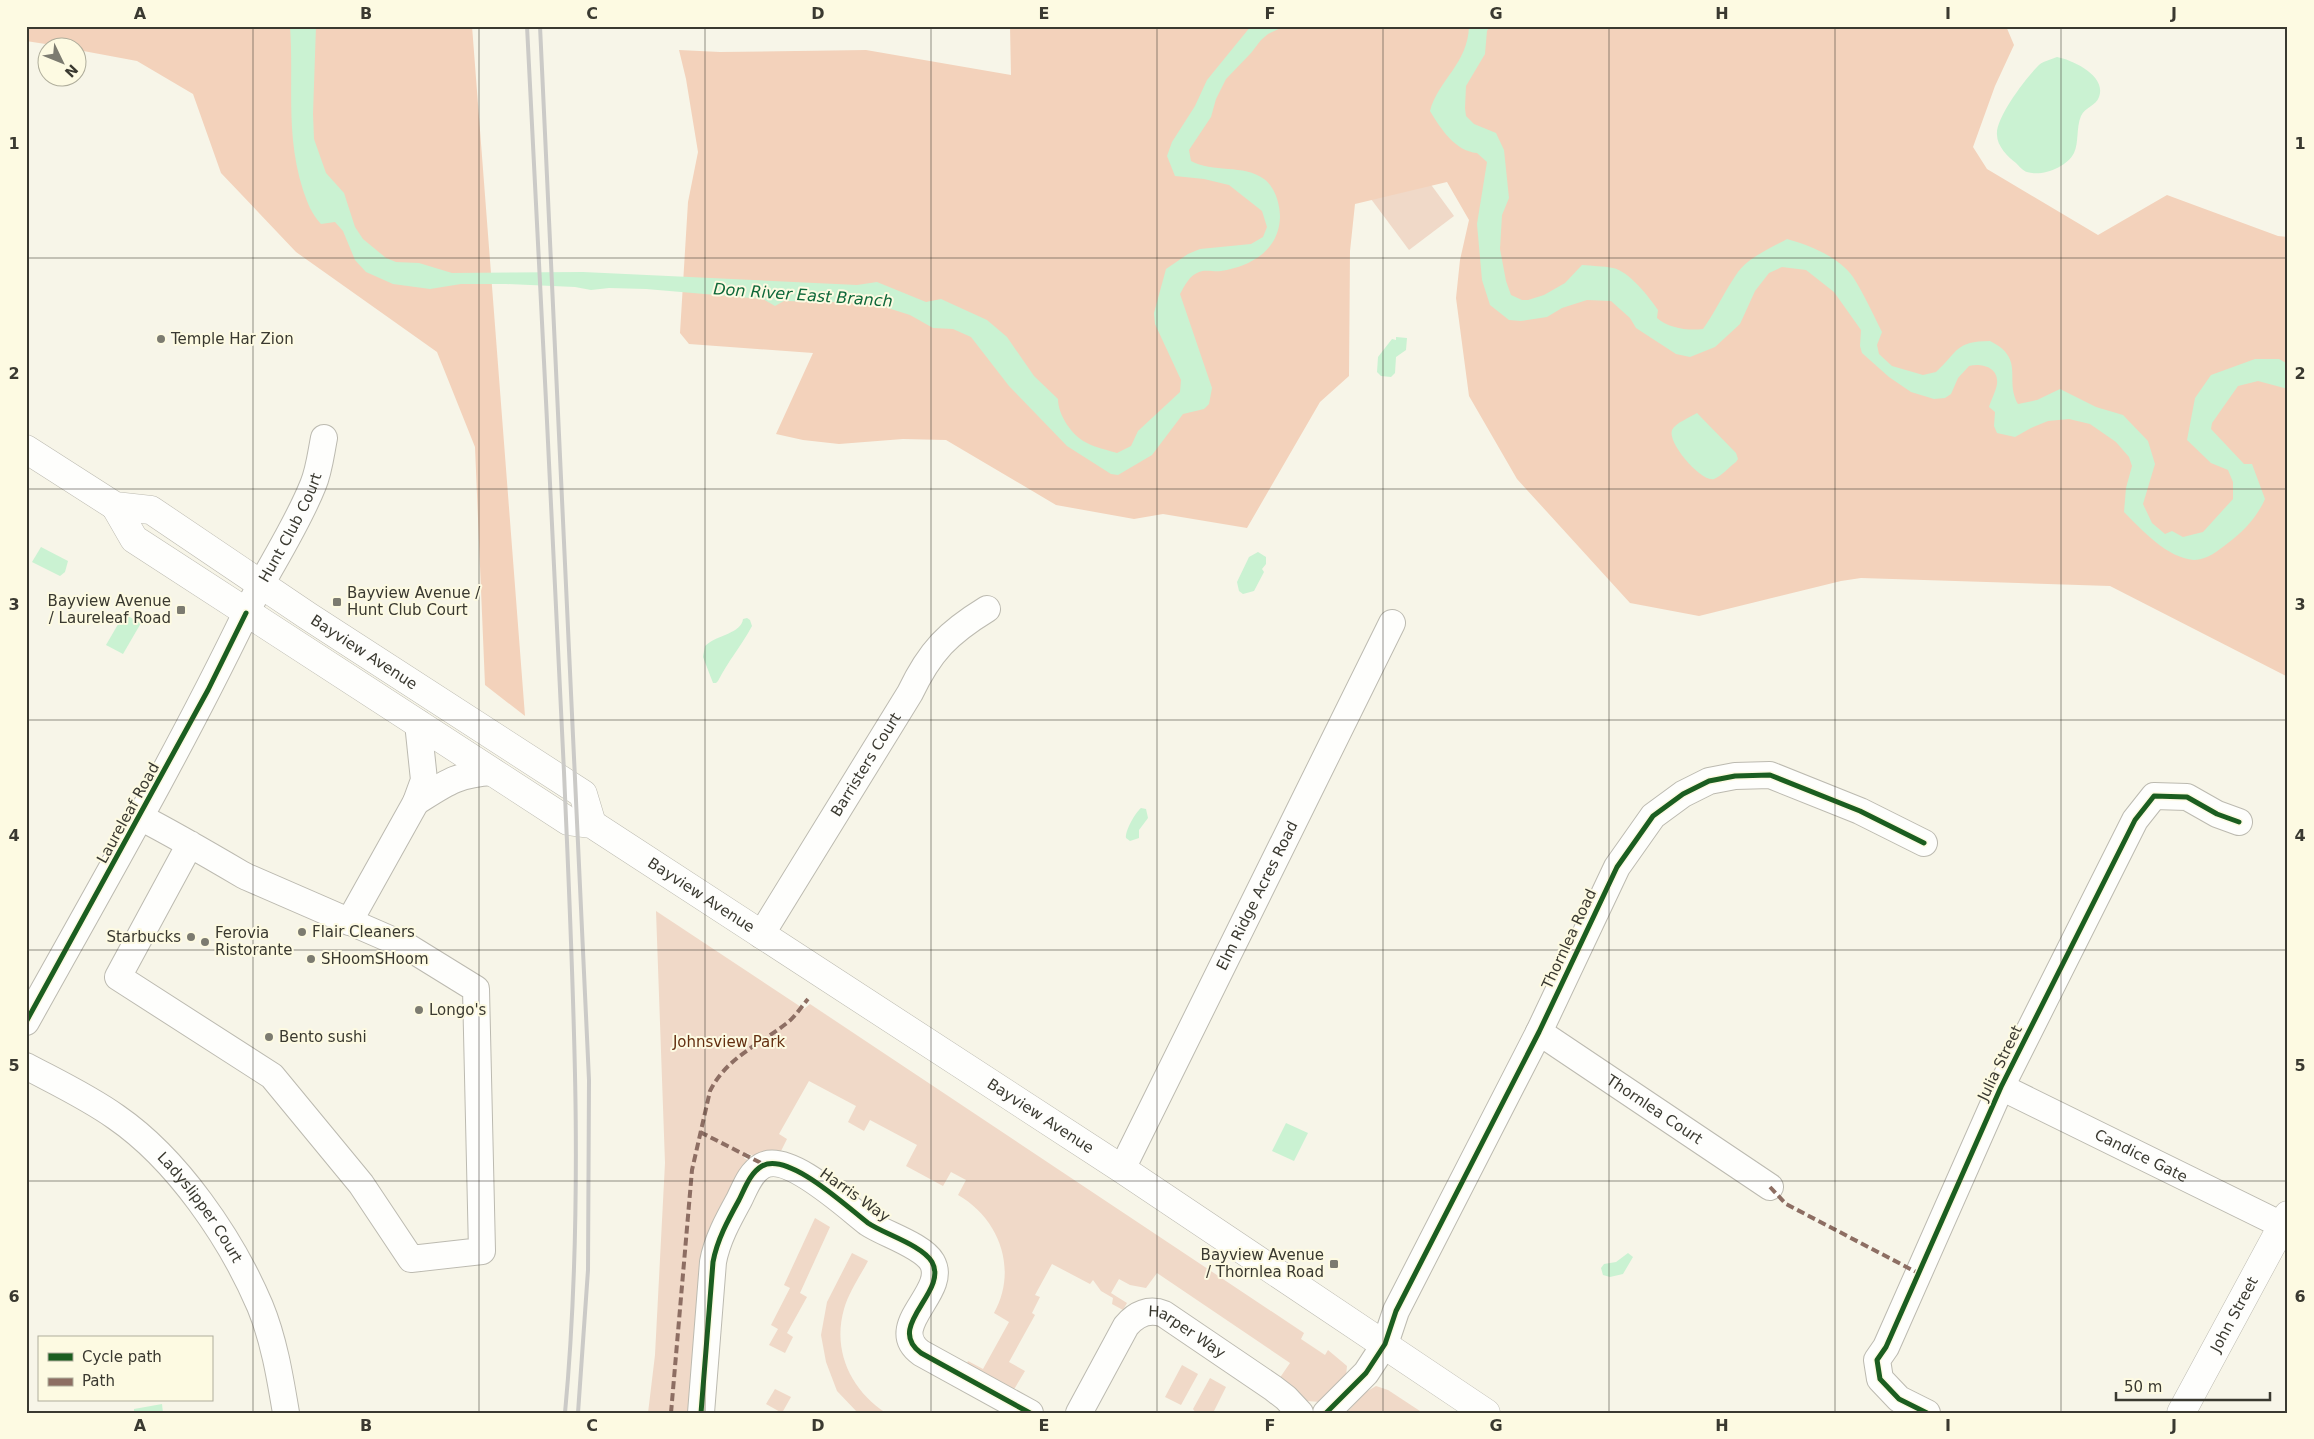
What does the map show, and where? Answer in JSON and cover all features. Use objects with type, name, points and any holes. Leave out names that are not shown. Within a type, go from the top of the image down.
[{"type":"main road","name":"Bayview Avenue","points":[[26,449],[115,506],[151,510],[583,794],[592,824]]},
{"type":"main road","name":"Bayview Avenue","points":[[115,506],[134,539],[568,821],[592,824],[1122,1169],[1486,1413]]},
{"type":"main road","name":"John Street","points":[[2181,1413],[2286,1223]]},
{"type":"street","name":"Hunt Club Court","points":[[246,613],[276,560],[314,484],[324,438]]},
{"type":"street","name":"Barristers Court","points":[[761,935],[910,693],[923,666],[944,640],[966,622],[987,609]]},
{"type":"street","name":"Laureleaf Road","points":[[26,1022],[140,817],[208,690],[246,613]]},
{"type":"street","name":"Elm Ridge Acres Road","points":[[1122,1169],[1392,623]]},
{"type":"street","points":[[349,922],[416,802],[424,780],[418,723]]},
{"type":"street","points":[[416,802],[445,783],[467,774],[493,772]]},
{"type":"street","name":"Thornlea Road","points":[[1385,1344],[1399,1304],[1539,1032],[1617,867],[1653,816],[1683,794],[1709,781],[1735,776],[1770,775],[1860,811],[1924,843]]},
{"type":"street","name":"Julia Street","points":[[1928,1413],[1900,1399],[1880,1380],[1877,1360],[1886,1347],[2001,1087],[2135,820],[2145,804],[2154,796],[2187,797],[2217,814],[2238,822]]},
{"type":"street","points":[[140,817],[190,844],[247,877],[408,947],[476,989],[482,1251],[412,1259],[361,1184],[272,1076],[118,977],[190,844]]},
{"type":"street","name":"Thornlea Court","points":[[1539,1032],[1770,1187]]},
{"type":"street","name":"Ladyslipper Court","points":[[26,1066],[117,1117],[154,1149],[183,1182],[226,1240],[260,1306],[274,1347],[286,1413]]},
{"type":"street","name":"Candice Gate","points":[[2001,1087],[2286,1223]]},
{"type":"street","name":"Harris Way","points":[[700,1413],[713,1262],[717,1245],[754,1173],[765,1165],[776,1163],[786,1166],[820,1184],[838,1201],[870,1224],[927,1256],[933,1264],[935,1274],[910,1330],[910,1339],[914,1347],[921,1353],[1030,1413]]},
{"type":"street","name":"Harper Way","points":[[1079,1413],[1126,1326],[1138,1315],[1153,1311],[1164,1314],[1273,1388],[1300,1413]]},
{"type":"street","points":[[1326,1413],[1361,1379],[1385,1344]]},
{"type":"green space","points":[[1388,126],[1454,216],[1409,250],[1342,160]]},
{"type":"green space","name":"Johnsview Park","points":[[656,911],[804,1009],[810,1004],[1304,1333],[1301,1339],[1325,1355],[1328,1350],[1347,1366],[1346,1376],[1321,1402],[1306,1401],[1279,1379],[1290,1363],[1157,1273],[1146,1288],[1130,1285],[1119,1279],[1111,1293],[1127,1303],[1123,1310],[1112,1304],[1113,1298],[1101,1291],[1093,1280],[1090,1284],[1052,1264],[1035,1295],[1040,1297],[1032,1313],[1035,1315],[1009,1362],[1025,1371],[1013,1391],[966,1365],[968,1361],[983,1369],[1009,1322],[994,1313],[1001,1297],[1004,1280],[1004,1263],[1001,1247],[985,1218],[973,1205],[958,1195],[966,1180],[951,1172],[943,1186],[906,1166],[917,1145],[870,1120],[864,1131],[848,1122],[856,1106],[809,1081],[779,1134],[787,1139],[781,1151],[767,1151],[756,1157],[747,1153],[744,1158],[750,1161],[690,1413],[648,1413],[655,1355],[665,1163]]},
{"type":"green space","points":[[815,1218],[830,1227],[800,1293],[807,1297],[787,1333],[793,1337],[785,1353],[769,1345],[778,1329],[771,1325],[790,1288],[784,1285]]},
{"type":"green space","points":[[852,1253],[868,1261],[851,1291],[844,1309],[841,1325],[843,1354],[847,1368],[854,1381],[874,1404],[886,1413],[858,1413],[837,1391],[826,1362],[821,1335],[827,1302]]},
{"type":"green space","points":[[1182,1365],[1198,1374],[1181,1405],[1165,1397]]},
{"type":"green space","points":[[1210,1378],[1226,1387],[1213,1413],[1196,1413],[1193,1409]]},
{"type":"green space","points":[[1376,1386],[1388,1390],[1423,1413],[1346,1413],[1366,1392]]},
{"type":"green space","points":[[775,1389],[791,1397],[782,1413],[766,1404]]},
{"type":"shaded area","points":[[26,26],[472,26],[525,716],[485,685],[475,447],[437,352],[296,252],[221,173],[193,94],[137,61],[88,52],[88,38],[38,38],[38,43],[26,41]]},
{"type":"shaded area","points":[[1010,26],[2006,26],[2014,45],[1995,86],[1973,147],[1987,169],[2098,235],[2167,195],[2278,236],[2288,237],[2288,677],[2110,586],[1861,578],[1841,581],[1699,616],[1630,603],[1517,479],[1469,396],[1456,298],[1460,260],[1469,220],[1447,182],[1355,204],[1350,251],[1349,376],[1320,402],[1247,528],[1163,514],[1134,519],[1056,505],[946,440],[903,439],[839,444],[803,440],[776,434],[813,353],[689,344],[680,333],[688,202],[698,152],[686,79],[679,50],[720,52],[866,50],[1011,75]]},
{"type":"water","name":"Don River East Branch","points":[[290,26],[316,26],[314,139],[326,173],[344,193],[355,227],[363,239],[386,258],[396,262],[419,263],[452,273],[583,272],[857,285],[877,282],[926,302],[941,299],[987,320],[1007,337],[1034,376],[1058,399],[1060,412],[1071,430],[1081,440],[1091,445],[1117,453],[1131,446],[1138,431],[1180,392],[1181,380],[1155,324],[1154,313],[1166,269],[1188,254],[1200,249],[1251,244],[1263,237],[1267,227],[1262,211],[1229,185],[1204,179],[1175,176],[1167,156],[1172,142],[1195,106],[1207,80],[1251,26],[1285,26],[1268,34],[1261,40],[1226,79],[1216,99],[1211,117],[1189,150],[1191,161],[1199,165],[1256,174],[1268,182],[1278,201],[1280,217],[1278,229],[1275,239],[1269,247],[1253,260],[1232,269],[1201,271],[1188,281],[1180,294],[1212,388],[1209,404],[1204,409],[1183,414],[1152,455],[1118,475],[1111,474],[1067,446],[1009,386],[971,337],[953,329],[933,328],[910,315],[872,303],[784,301],[775,306],[763,299],[646,289],[609,288],[591,290],[575,287],[506,284],[461,284],[430,289],[393,284],[366,272],[355,260],[343,231],[335,222],[321,224],[312,212],[303,190],[297,169],[292,128]]},
{"type":"water","points":[[1469,26],[1490,26],[1487,31],[1485,54],[1466,86],[1465,108],[1466,116],[1474,124],[1496,133],[1504,150],[1509,198],[1502,215],[1500,249],[1506,281],[1511,295],[1522,300],[1528,300],[1544,295],[1565,283],[1582,265],[1613,268],[1626,274],[1638,285],[1658,310],[1657,318],[1678,328],[1703,329],[1733,279],[1748,262],[1787,239],[1805,245],[1840,263],[1853,277],[1882,332],[1877,345],[1879,354],[1892,366],[1923,375],[1936,372],[1963,346],[1970,343],[1990,341],[2008,355],[2011,362],[2014,395],[2018,404],[2037,400],[2060,389],[2096,407],[2123,415],[2148,441],[2155,464],[2143,504],[2152,523],[2165,534],[2172,531],[2183,537],[2203,532],[2233,499],[2233,482],[2228,470],[2211,463],[2187,440],[2195,398],[2211,375],[2255,359],[2279,359],[2288,364],[2288,389],[2258,381],[2238,386],[2212,423],[2211,429],[2244,464],[2252,464],[2265,499],[2258,512],[2239,534],[2221,549],[2208,556],[2194,560],[2174,554],[2156,542],[2124,512],[2126,488],[2132,466],[2129,457],[2116,442],[2090,424],[2069,419],[2048,421],[2015,437],[1997,433],[1994,426],[1995,412],[1989,407],[1997,384],[1997,378],[1992,370],[1984,366],[1969,366],[1958,378],[1951,394],[1945,398],[1934,399],[1911,392],[1889,377],[1862,353],[1860,346],[1861,330],[1834,292],[1806,270],[1782,267],[1769,273],[1755,291],[1740,324],[1715,347],[1690,357],[1676,354],[1636,328],[1630,318],[1611,301],[1587,300],[1562,308],[1547,317],[1521,321],[1509,320],[1490,305],[1482,280],[1477,224],[1487,162],[1477,153],[1455,144],[1444,132],[1430,111],[1439,90],[1464,51]]},
{"type":"water","points":[[2057,57],[2087,70],[2098,82],[2100,89],[2099,97],[2081,116],[2078,125],[2076,149],[2071,158],[2054,170],[2040,173],[2027,172],[2010,158],[2001,147],[1997,139],[1998,128],[2012,100],[2032,73],[2041,63]]},
{"type":"water","points":[[1396,337],[1407,338],[1406,350],[1396,357],[1395,373],[1391,377],[1381,376],[1377,372],[1378,357],[1392,339],[1396,340]]},
{"type":"water","points":[[1697,413],[1736,453],[1738,459],[1723,474],[1714,479],[1709,479],[1694,469],[1680,452],[1672,436],[1672,430],[1676,425]]},
{"type":"water","points":[[41,547],[68,561],[65,572],[60,576],[32,562]]},
{"type":"water","points":[[1258,552],[1266,557],[1266,564],[1262,569],[1264,572],[1254,591],[1243,594],[1239,591],[1237,582],[1249,557]]},
{"type":"water","points":[[124,614],[141,623],[123,654],[106,645]]},
{"type":"water","points":[[747,618],[752,626],[718,681],[713,683],[703,657],[705,646],[734,631],[743,619]]},
{"type":"water","points":[[1141,808],[1146,809],[1148,818],[1139,830],[1139,838],[1130,841],[1126,838],[1127,831],[1133,818]]},
{"type":"water","points":[[1286,1123],[1308,1133],[1294,1161],[1272,1151]]},
{"type":"water","points":[[1628,1253],[1633,1257],[1623,1274],[1610,1277],[1603,1275],[1601,1268],[1604,1264],[1616,1262]]},
{"type":"water","points":[[162,1404],[163,1413],[134,1413],[134,1409]]},
{"type":"railway","points":[[527,26],[560,679],[574,1012],[575,1253],[565,1413]]},
{"type":"railway","points":[[540,26],[589,1080],[588,1270],[578,1413]]},
{"type":"marked path","points":[[671,1413],[692,1170],[710,1091],[725,1069],[744,1052],[790,1021],[808,999]]},
{"type":"marked path","points":[[700,1132],[765,1165]]},
{"type":"marked path","points":[[1770,1187],[1786,1204],[1918,1273]]},
{"type":"cycle path","points":[[26,1022],[208,690],[246,613]]},
{"type":"cycle path","points":[[1326,1413],[1366,1373],[1385,1344],[1396,1311],[1539,1032],[1617,867],[1653,816],[1683,794],[1709,781],[1735,776],[1770,775],[1860,811],[1924,843]]},
{"type":"cycle path","points":[[1927,1413],[1899,1399],[1880,1379],[1877,1360],[1886,1347],[2001,1087],[2135,820],[2154,796],[2187,797],[2217,814],[2239,822]]},
{"type":"cycle path","points":[[701,1413],[713,1262],[717,1246],[723,1230],[751,1177],[762,1166],[773,1163],[787,1166],[801,1173],[832,1194],[868,1223],[912,1245],[927,1256],[932,1262],[935,1273],[932,1285],[913,1320],[910,1332],[912,1343],[921,1353],[1030,1413]]},
{"type":"place","name":"Temple Har Zion","points":[[161,339]]},
{"type":"place","name":"Bayview Avenue / Hunt Club Court","points":[[337,602]]},
{"type":"place","name":"Bayview Avenue / Laureleaf Road","points":[[181,610]]},
{"type":"place","name":"Flair Cleaners","points":[[302,932]]},
{"type":"place","name":"Starbucks","points":[[191,937]]},
{"type":"place","name":"Ferovia Ristorante","points":[[205,942]]},
{"type":"place","name":"SHoomSHoom","points":[[311,959]]},
{"type":"place","name":"Longo's","points":[[419,1010]]},
{"type":"place","name":"Bento sushi","points":[[269,1037]]},
{"type":"place","name":"Bayview Avenue / Thornlea Road","points":[[1334,1264]]}]
